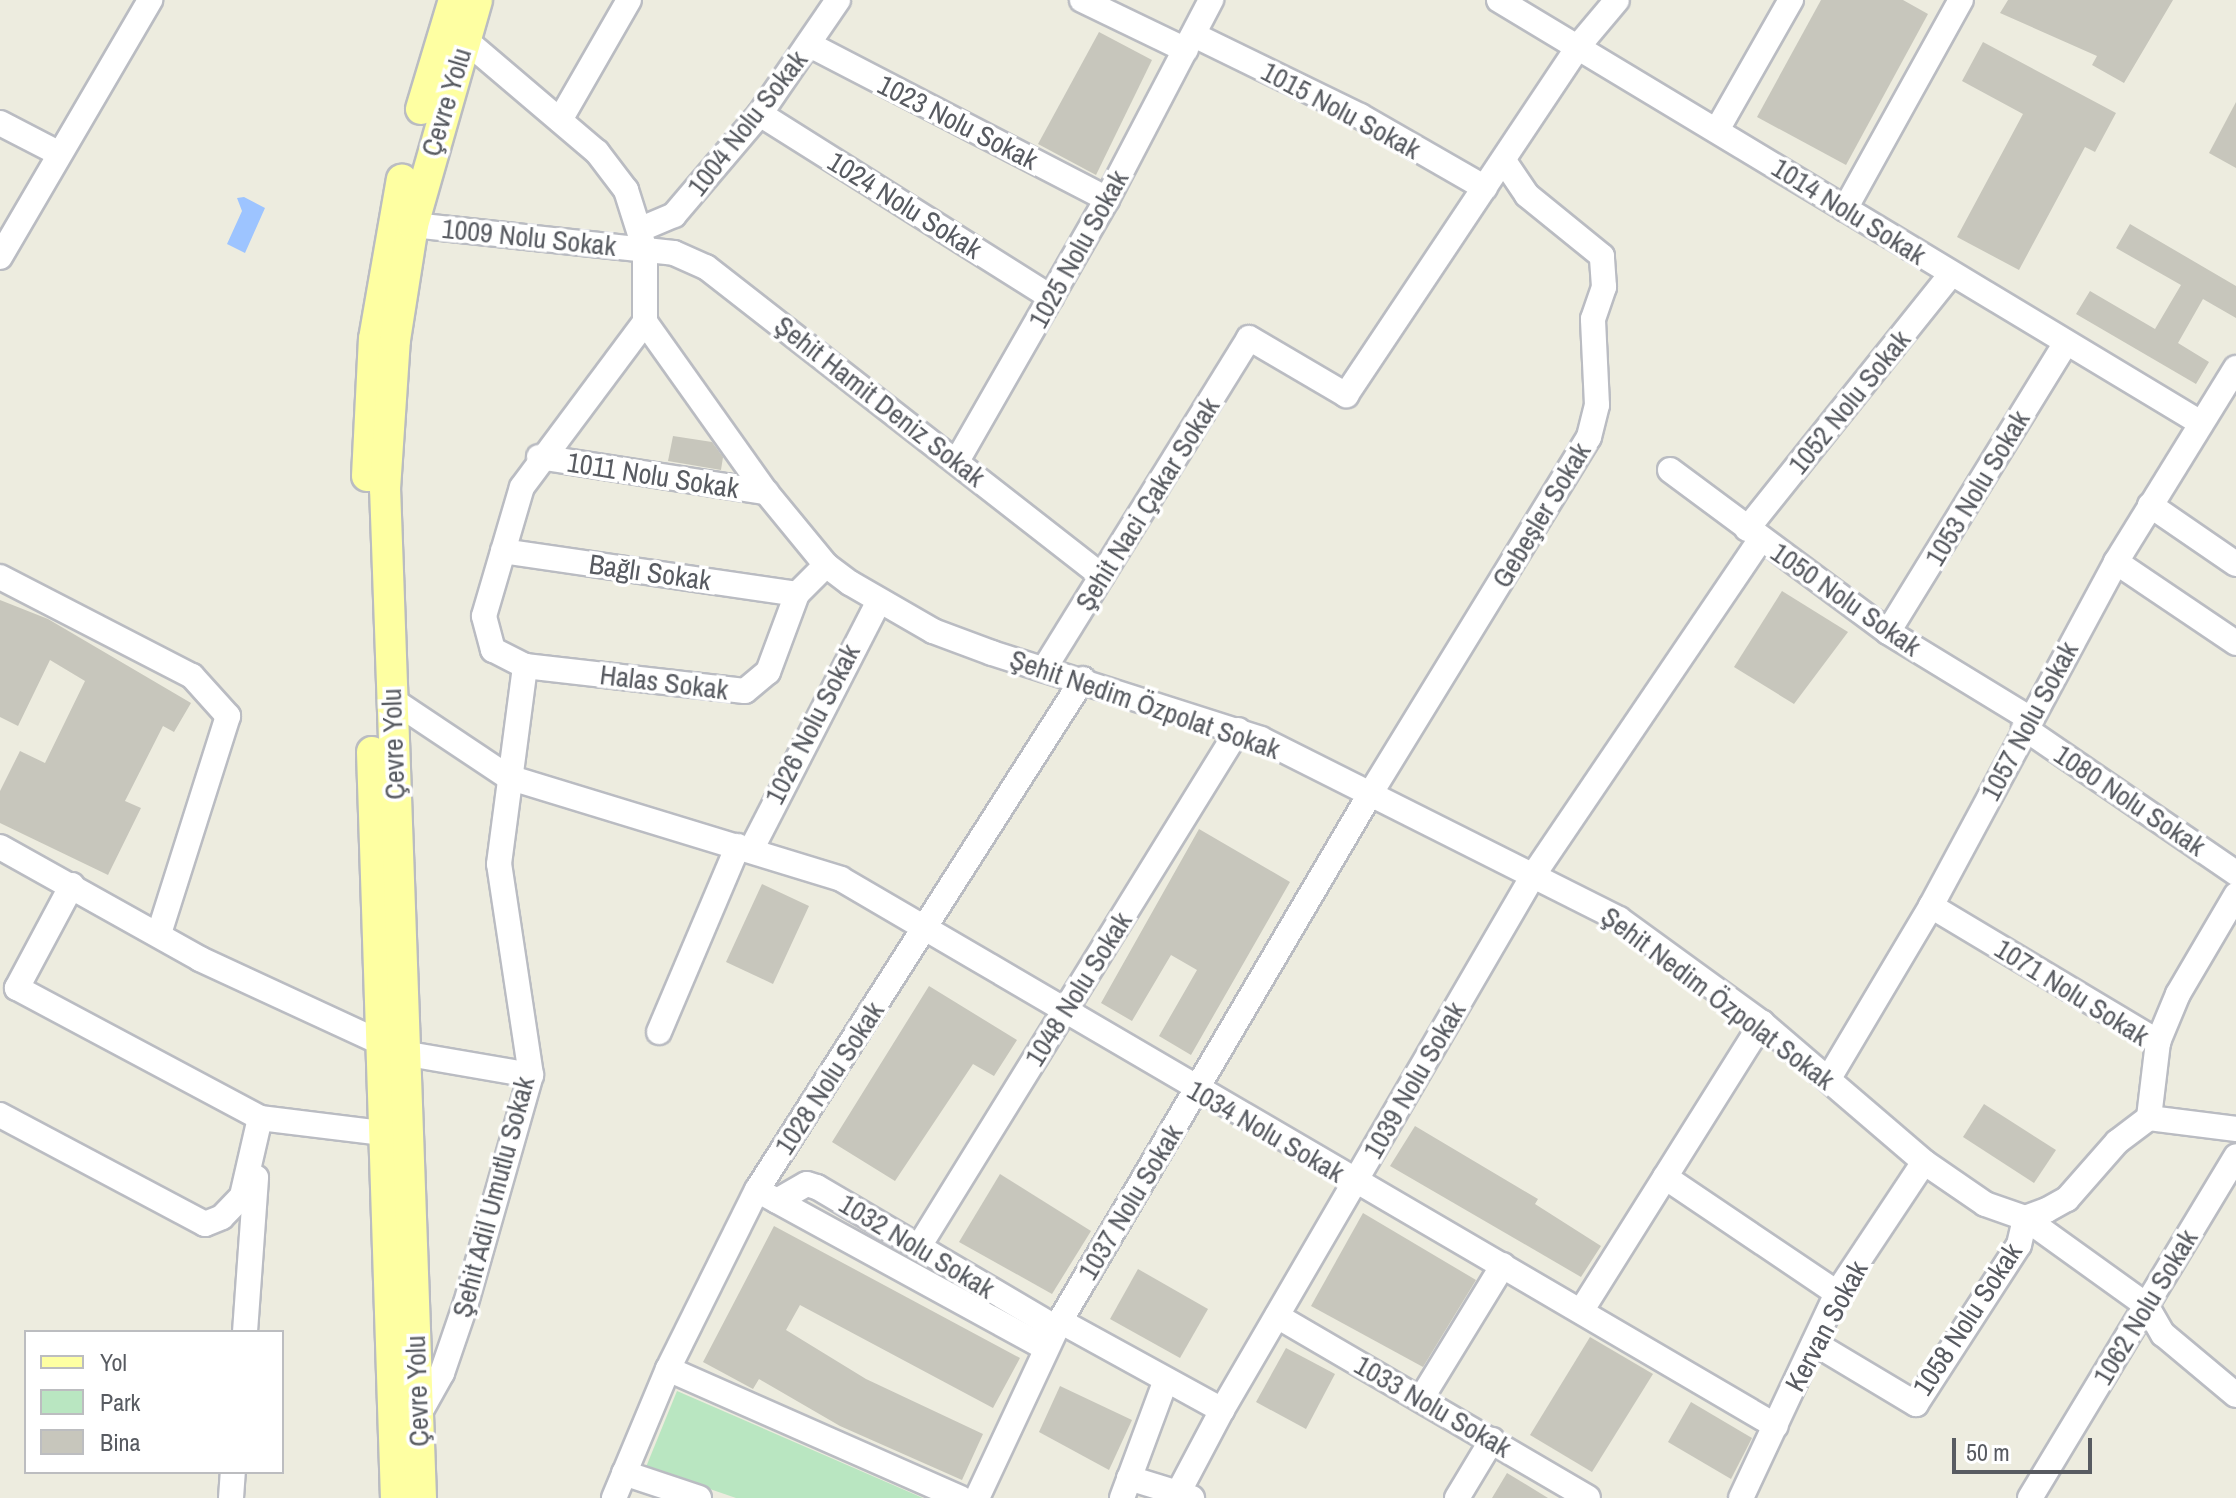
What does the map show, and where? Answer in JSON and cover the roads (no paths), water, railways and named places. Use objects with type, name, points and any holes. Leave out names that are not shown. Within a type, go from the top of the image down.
[{"type":"main road","name":"Çevre Yolu","points":[[396,1498],[383,1133],[392,1048],[387,434],[413,225],[464,39],[457,2]]},
{"type":"main road","name":"Çevre Yolu","points":[[421,1498],[392,1048],[366,416],[391,230],[457,2]]},
{"type":"street","points":[[0,257],[150,0]]},
{"type":"street","points":[[560,120],[629,0]]},
{"type":"street","name":"1004 Nolu Sokak","points":[[643,240],[674,215],[760,114],[838,0]]},
{"type":"street","name":"1015 Nolu Sokak","points":[[1082,0],[1360,116],[1485,188]]},
{"type":"street","name":"1025 Nolu Sokak","points":[[957,461],[1107,199],[1211,0]]},
{"type":"street","name":"1014 Nolu Sokak","points":[[1499,0],[1580,44],[2065,344],[2199,422]]},
{"type":"street","points":[[1485,188],[1580,44],[1617,0]]},
{"type":"street","points":[[1717,130],[1791,0]]},
{"type":"street","points":[[1845,209],[1961,0]]},
{"type":"street","points":[[464,39],[597,152],[626,190],[643,240],[645,322],[539,457],[522,487],[484,616],[493,650],[525,666]]},
{"type":"street","name":"1023 Nolu Sokak","points":[[810,45],[1107,199]]},
{"type":"street","name":"1024 Nolu Sokak","points":[[760,114],[1051,297]]},
{"type":"street","points":[[0,123],[58,153]]},
{"type":"street","name":"Gebeşler Sokak","points":[[1372,791],[1589,437],[1597,405],[1593,319],[1604,287],[1602,256],[1527,195],[1504,161]]},
{"type":"street","name":"Şehit Naci Çakar Sokak","points":[[1044,669],[1249,338],[1346,395],[1485,188]]},
{"type":"street","name":"1009 Nolu Sokak","points":[[413,225],[643,240]]},
{"type":"street","name":"Şehit Hamit Deniz Sokak","points":[[643,240],[706,267],[1102,576]]},
{"type":"street","name":"1052 Nolu Sokak","points":[[1534,874],[1754,534],[1951,274]]},
{"type":"street","name":"Şehit Nedim Özpolat Sokak","points":[[645,322],[766,492],[826,565],[879,601],[933,631],[1238,730],[1372,791],[1619,919],[1762,1023],[1924,1162],[1985,1204],[2025,1218],[2146,1305]]},
{"type":"street","name":"1053 Nolu Sokak","points":[[1888,632],[2065,344]]},
{"type":"street","name":"1057 Nolu Sokak","points":[[1829,1078],[1931,906],[2026,723],[2116,562],[2199,422],[2236,368]]},
{"type":"street","name":"1011 Nolu Sokak","points":[[539,457],[766,492]]},
{"type":"street","name":"1050 Nolu Sokak","points":[[1670,470],[1888,632],[2026,723]]},
{"type":"street","points":[[2150,505],[2236,564]]},
{"type":"street","name":"Bağlı Sokak","points":[[503,551],[797,594]]},
{"type":"street","points":[[2116,562],[2236,643]]},
{"type":"street","name":"Halas Sokak","points":[[525,666],[745,691],[768,672],[797,594],[826,565]]},
{"type":"street","points":[[0,577],[192,676],[228,716],[159,934]]},
{"type":"street","name":"1026 Nolu Sokak","points":[[659,1032],[744,848],[879,601]]},
{"type":"street","name":"Şehit Adil Umutlu Sokak","points":[[418,1416],[442,1373],[466,1303],[531,1075],[499,864],[508,777],[525,666]]},
{"type":"street","name":"1028 Nolu Sokak","points":[[614,1498],[668,1369],[767,1196],[924,929],[1083,679]]},
{"type":"street","name":"1034 Nolu Sokak","points":[[391,699],[508,777],[841,879],[1062,1013],[1354,1183],[1583,1308],[1776,1426]]},
{"type":"street","name":"1080 Nolu Sokak","points":[[2026,723],[2236,873]]},
{"type":"street","name":"1048 Nolu Sokak","points":[[918,1248],[1238,730]]},
{"type":"street","name":"1037 Nolu Sokak","points":[[977,1498],[1054,1333],[1372,791]]},
{"type":"street","points":[[0,847],[159,934],[392,1048],[531,1075]]},
{"type":"street","name":"1039 Nolu Sokak","points":[[1222,1410],[1534,874]]},
{"type":"street","points":[[72,885],[8,984],[260,1118],[383,1133]]},
{"type":"street","points":[[2158,1042],[2178,994],[2236,895]]},
{"type":"street","name":"1071 Nolu Sokak","points":[[1931,906],[2158,1042],[2149,1118]]},
{"type":"street","points":[[1583,1308],[1762,1023]]},
{"type":"street","points":[[0,1115],[205,1224],[222,1217],[242,1196],[260,1118]]},
{"type":"street","points":[[245,1330],[260,1118]]},
{"type":"street","points":[[2025,1218],[2067,1199],[2117,1142],[2149,1118],[2236,1129]]},
{"type":"street","name":"1062 Nolu Sokak","points":[[2030,1498],[2235,1160]]},
{"type":"street","name":"Kervan Sokak","points":[[1741,1498],[1837,1293],[1924,1162]]},
{"type":"street","points":[[1665,1177],[1837,1293]]},
{"type":"street","name":"1032 Nolu Sokak","points":[[767,1196],[807,1184],[817,1187],[1054,1333],[1166,1380],[1222,1410]]},
{"type":"street","points":[[767,1196],[1054,1333]]},
{"type":"street","name":"1058 Nolu Sokak","points":[[1814,1343],[1916,1404],[2019,1245],[2025,1218]]},
{"type":"street","points":[[1421,1399],[1503,1265]]},
{"type":"street","points":[[2146,1305],[2163,1334],[2236,1395]]},
{"type":"street","name":"1033 Nolu Sokak","points":[[1277,1316],[1588,1498]]},
{"type":"street","points":[[668,1369],[961,1498]]},
{"type":"street","points":[[1166,1380],[1126,1488],[1185,1496],[1222,1410]]},
{"type":"street","points":[[1457,1498],[1492,1440]]},
{"type":"street","points":[[624,1473],[699,1498]]},
{"type":"street","points":[[231,1498],[233,1474]]},
{"type":"water","points":[[244,197],[265,208],[245,253],[227,244],[242,211],[237,198]]}]
